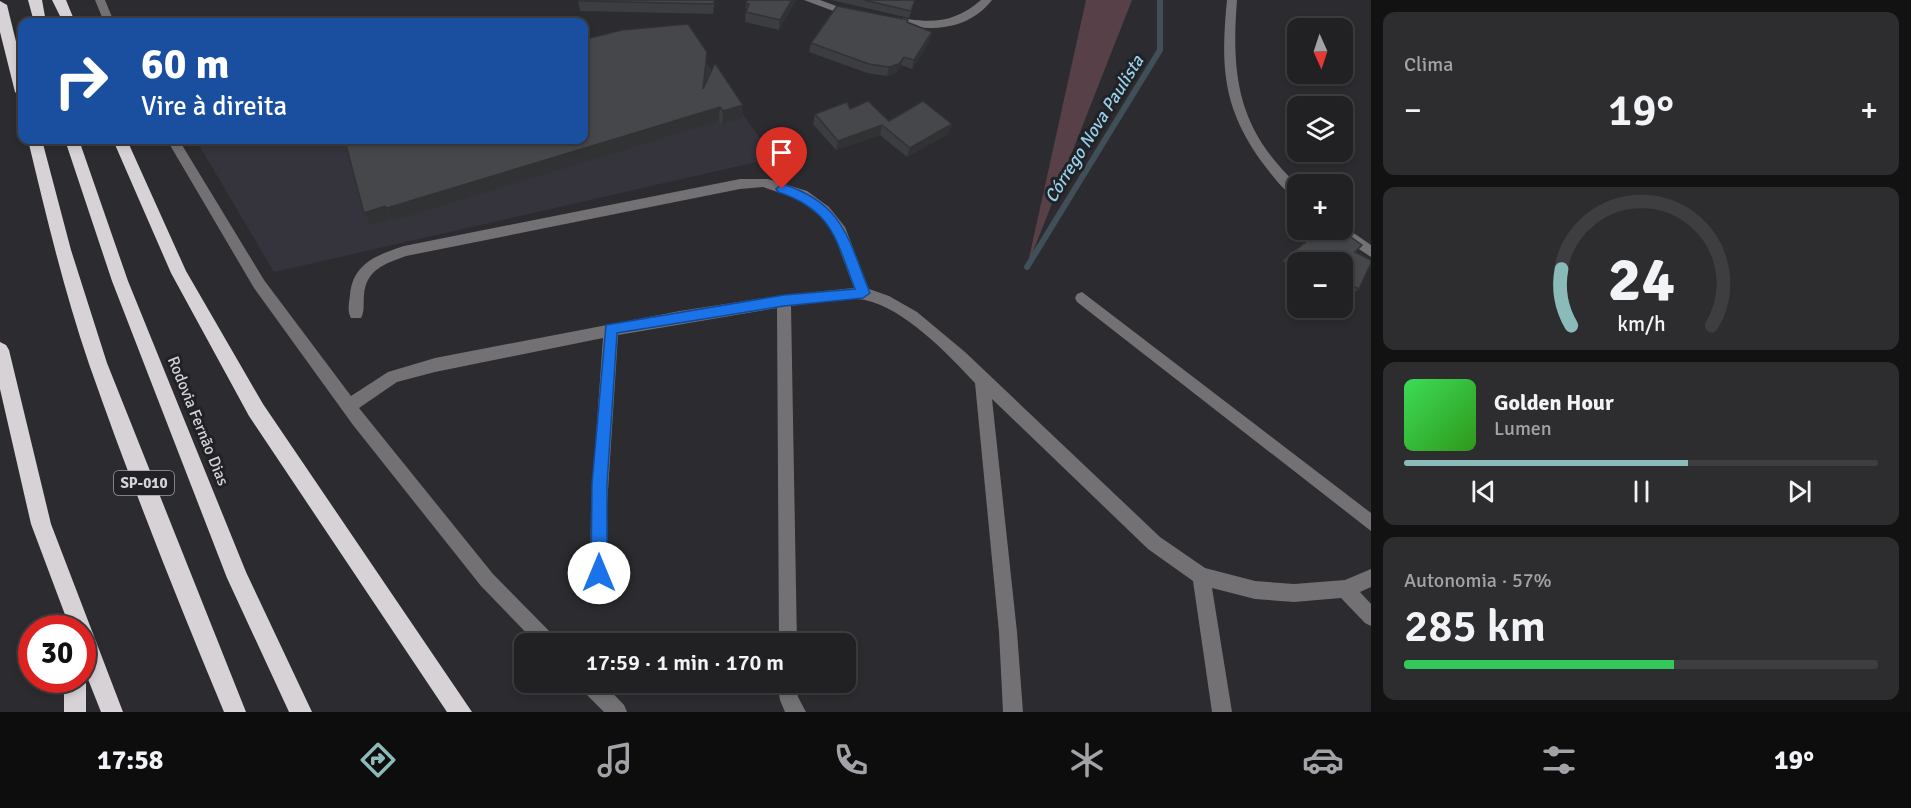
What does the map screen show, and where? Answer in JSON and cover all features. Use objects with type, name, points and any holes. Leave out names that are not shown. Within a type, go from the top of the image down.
[{"type":"highway","points":[[35,0],[39,18]]},
{"type":"highway","points":[[59,0],[67,18]]},
{"type":"highway","points":[[0,5],[18,76]]},
{"type":"highway","name":"SP-010","points":[[36,144],[63,250],[98,363],[204,638],[235,712]]},
{"type":"highway","name":"Rodovia Fernão Dias","points":[[73,144],[120,281],[225,545],[301,712]]},
{"type":"highway","points":[[122,144],[179,273],[255,410],[461,712]]},
{"type":"highway","points":[[0,350],[41,524],[73,615]]},
{"type":"highway","points":[[96,670],[112,712]]},
{"type":"highway","points":[[75,693],[75,712]]},
{"type":"street","points":[[100,0],[107,18]]},
{"type":"street","points":[[810,0],[863,16]]},
{"type":"street","points":[[878,18],[918,24],[954,24],[980,8],[987,0]]},
{"type":"street","points":[[1232,0],[1229,65],[1236,101],[1251,134],[1271,165],[1287,182]]},
{"type":"street","points":[[175,144],[259,284],[349,405],[487,580],[539,633]]},
{"type":"street","points":[[356,314],[356,289],[361,274],[370,265],[404,251],[740,184],[763,182],[802,195],[824,211],[838,227],[863,293]]},
{"type":"street","points":[[1353,239],[1371,252]]},
{"type":"street","points":[[349,405],[393,377],[435,365],[611,329],[784,301],[863,293],[884,300],[912,315],[960,357],[1154,543],[1201,576],[1255,590],[1294,594],[1345,589],[1371,578]]},
{"type":"street","points":[[1082,298],[1371,523]]},
{"type":"street","points":[[784,301],[788,633]]},
{"type":"street","points":[[599,595],[599,506],[611,329]]},
{"type":"street","points":[[982,380],[1008,632],[1013,712]]},
{"type":"street","points":[[1201,576],[1222,712]]},
{"type":"street","points":[[1345,589],[1371,617]]},
{"type":"street","points":[[599,693],[617,712]]},
{"type":"street","points":[[788,693],[796,712]]},
{"type":"shaded area","points":[[1086,0],[1132,0],[1027,267]]},
{"type":"shaded area","points":[[688,37],[774,158],[274,272],[198,144],[588,144],[588,39]]},
{"type":"building","points":[[714,0],[714,4],[579,1]]},
{"type":"building","points":[[747,0],[792,0],[780,20],[746,12],[749,4],[746,4]]},
{"type":"building","points":[[864,0],[915,0],[911,11]]},
{"type":"building","points":[[837,6],[908,20],[907,22],[932,32],[914,60],[904,57],[899,64],[889,67],[869,64],[811,43]]},
{"type":"building","points":[[688,24],[707,52],[703,89],[715,63],[743,105],[723,111],[720,107],[364,213],[346,144],[588,144],[588,38],[622,30]]},
{"type":"building","points":[[868,101],[889,121],[923,101],[952,124],[910,148],[882,125],[838,141],[815,114],[847,102],[850,109]]},
{"type":"building","points":[[1353,239],[1362,245],[1355,252],[1371,260],[1371,263],[1359,289],[1353,286],[1353,252],[1293,252],[1309,240]]},
{"type":"waterway","name":"Córrego Nova Paulista","points":[[1027,267],[1160,50],[1160,0]]},
{"type":"route","points":[[599,573],[602,441],[611,329],[784,301],[863,293],[838,227],[824,211],[802,195],[782,189]]}]
